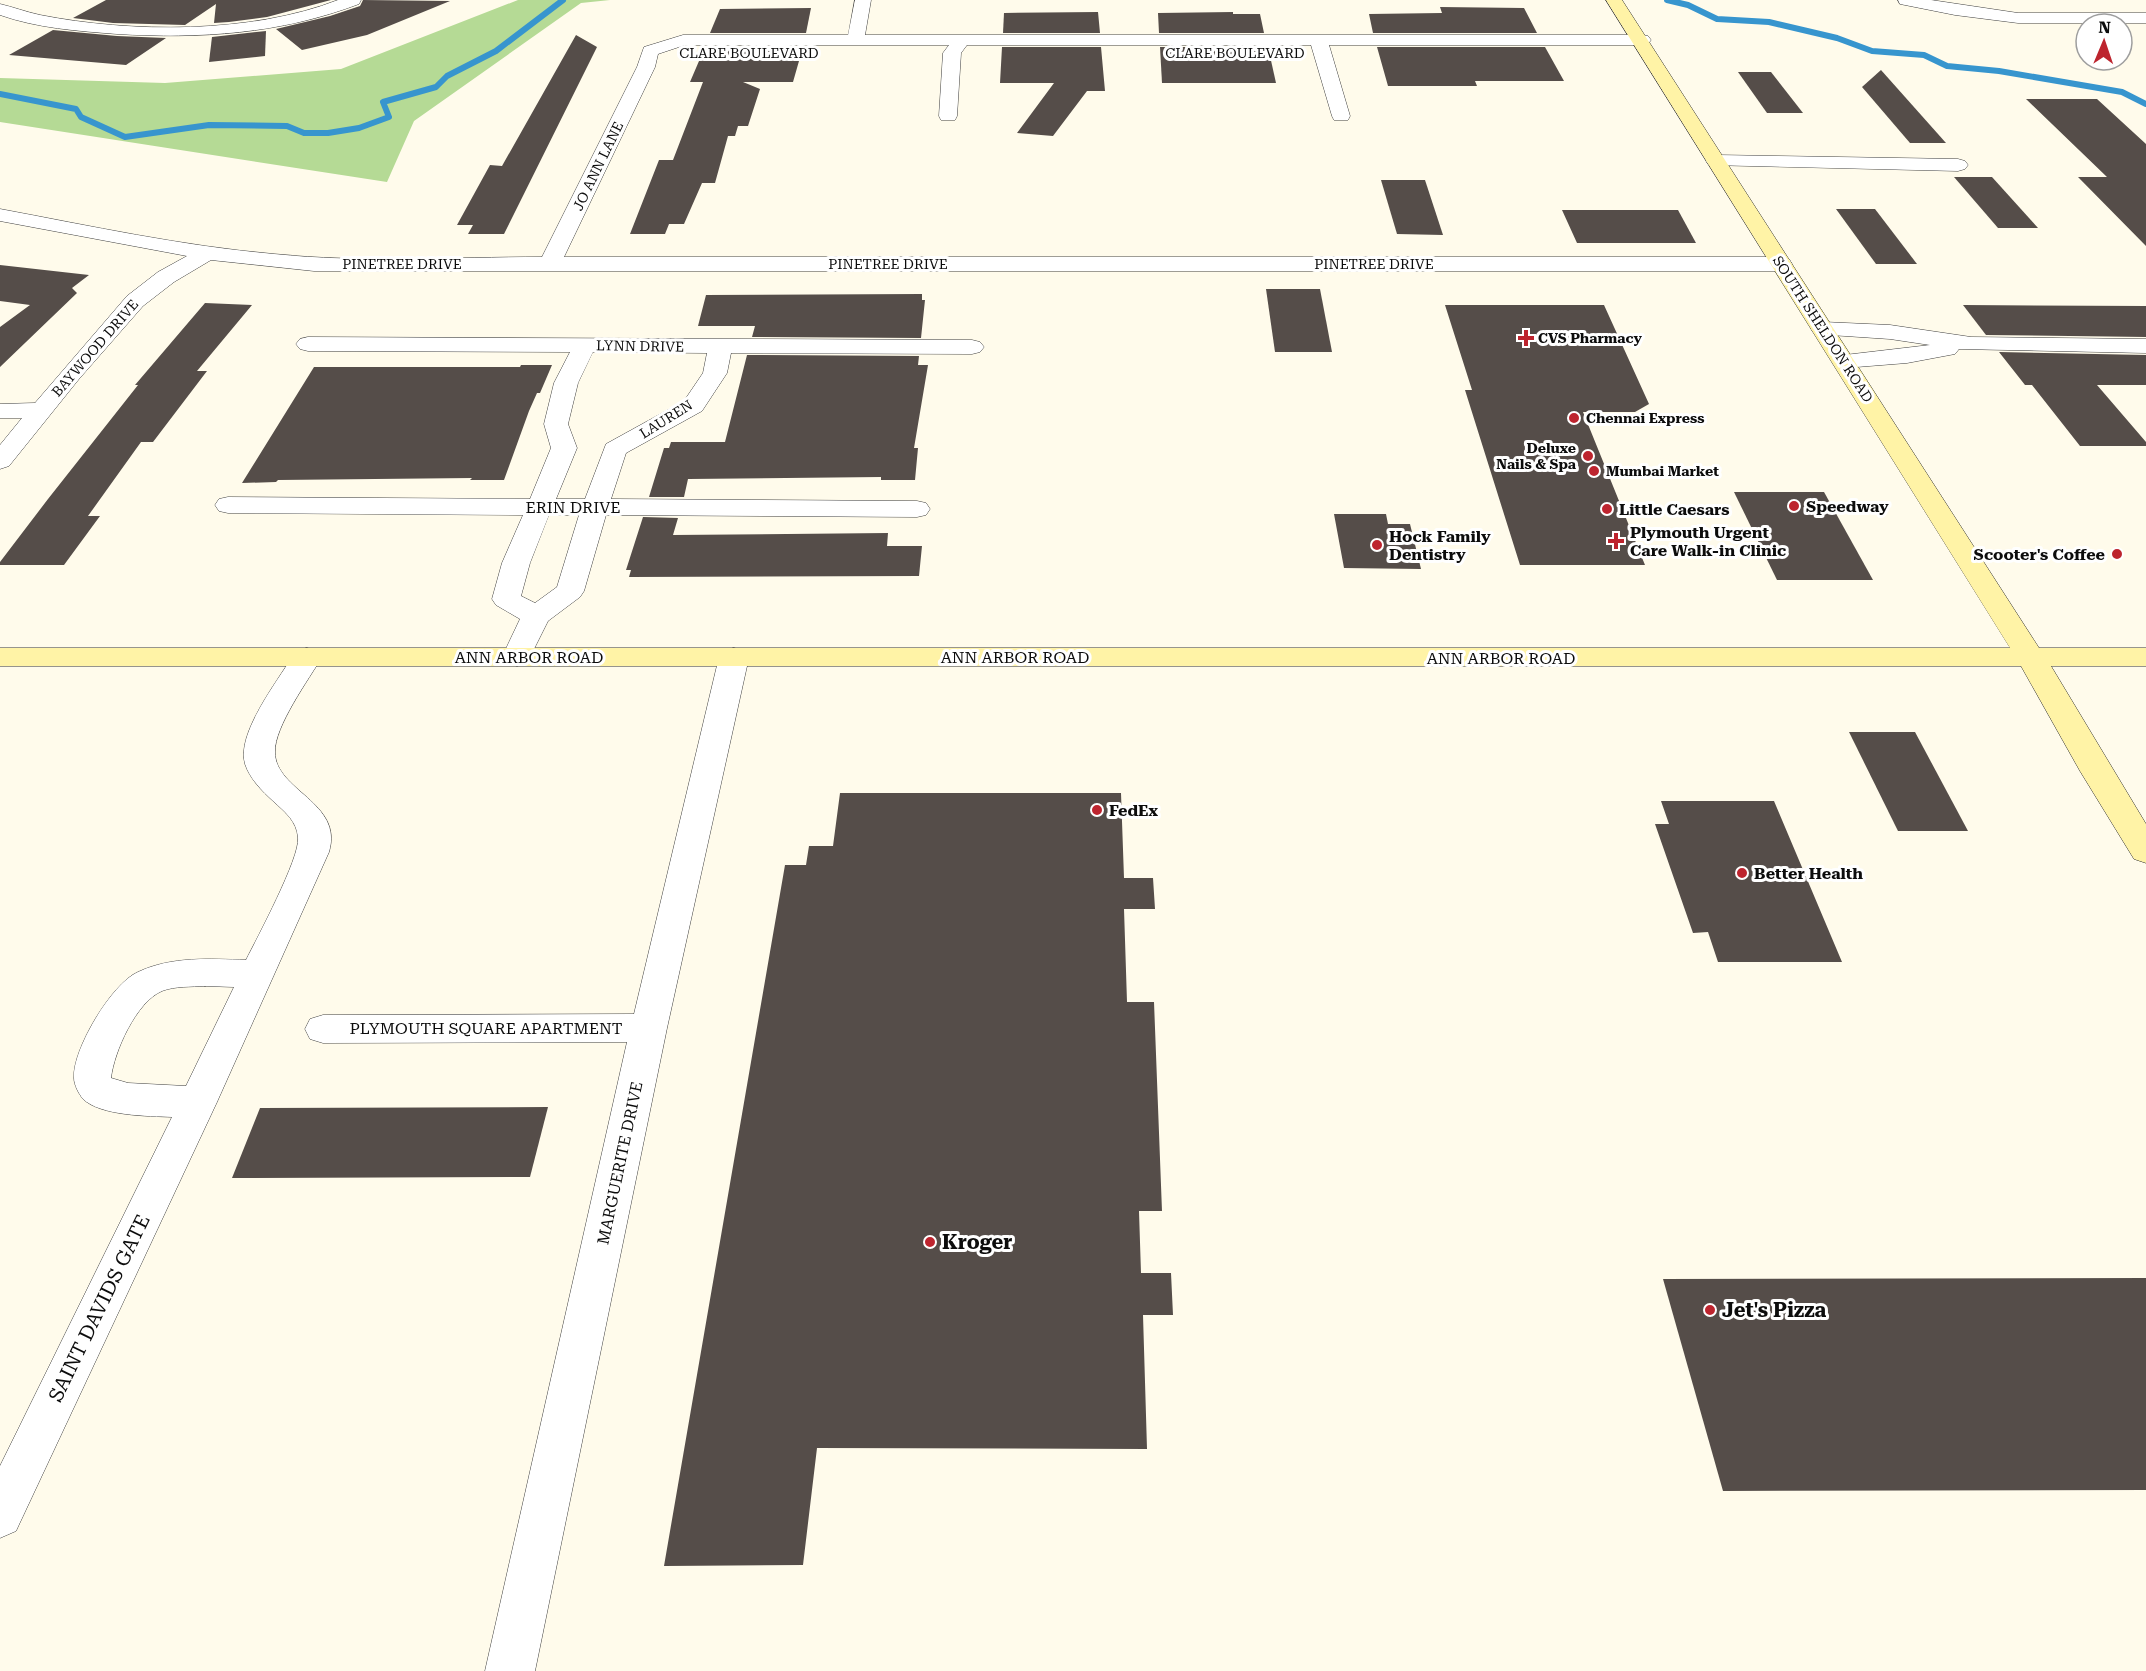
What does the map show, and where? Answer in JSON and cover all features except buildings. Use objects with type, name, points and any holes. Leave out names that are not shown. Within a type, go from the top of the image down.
[{"type":"main road","name":"SOUTH SHELDON ROAD","points":[[1614,0],[2031,658],[2096,771],[2146,851]]},
{"type":"main road","name":"ANN ARBOR ROAD","points":[[0,657],[2146,657]]},
{"type":"street","points":[[0,9],[62,24],[155,32],[186,32],[272,23],[325,10],[353,0]]},
{"type":"street","points":[[856,39],[863,0]]},
{"type":"street","points":[[1905,0],[1954,10],[2009,17],[2144,20]]},
{"type":"street","points":[[2117,0],[2144,20]]},
{"type":"street","name":"CLARE BOULEVARD","points":[[646,68],[650,51],[682,40],[856,39],[957,46]]},
{"type":"street","points":[[948,116],[957,46]]},
{"type":"street","name":"CLARE BOULEVARD","points":[[646,68],[673,53],[957,46],[1645,47]]},
{"type":"street","points":[[1320,46],[1341,116]]},
{"type":"street","name":"JO ANN LANE","points":[[550,264],[646,68]]},
{"type":"street","points":[[1716,161],[1959,165]]},
{"type":"street","name":"PINETREE DRIVE","points":[[0,215],[206,254],[258,261],[314,264],[1781,264]]},
{"type":"street","name":"BAYWOOD DRIVE","points":[[0,461],[135,301],[166,277],[206,254]]},
{"type":"street","points":[[1823,329],[1890,332],[1971,344],[2146,346]]},
{"type":"street","name":"LYNN DRIVE","points":[[309,344],[972,346]]},
{"type":"street","points":[[1844,361],[1907,357],[1971,344]]},
{"type":"street","points":[[517,657],[536,616],[570,591],[595,507],[590,448],[556,424],[566,383],[585,345]]},
{"type":"street","name":"LAUREN","points":[[590,448],[693,406],[715,373],[720,347]]},
{"type":"street","points":[[0,411],[41,410]]},
{"type":"street","points":[[536,616],[506,599],[516,563],[540,507],[590,448]]},
{"type":"street","name":"ERIN DRIVE","points":[[228,505],[917,509]]},
{"type":"street","name":"SAINT DAVIDS GATE","points":[[0,1515],[198,1102],[304,874],[315,841],[313,824],[265,772],[259,752],[265,730],[308,657]]},
{"type":"street","name":"MARGUERITE DRIVE","points":[[510,1671],[649,1028],[734,657]]},
{"type":"street","points":[[198,1102],[119,1097],[103,1093],[94,1086],[92,1076],[94,1063],[128,1000],[150,981],[184,974],[257,974]]},
{"type":"street","name":"PLYMOUTH SQUARE APARTMENT","points":[[323,1029],[649,1028]]},
{"type":"green space","points":[[518,0],[610,0],[581,3],[414,121],[387,182],[0,122],[0,78],[165,83],[341,69]]},
{"type":"waterway","points":[[0,94],[76,109],[81,117],[125,137],[209,125],[287,126],[304,133],[328,133],[359,128],[389,117],[383,102],[436,87],[447,76],[496,51],[563,0]]},
{"type":"waterway","points":[[1667,0],[1688,5],[1717,19],[1769,22],[1837,38],[1872,51],[1924,55],[1947,66],[1999,71],[2122,92],[2146,104]]},
{"type":"place","name":"CVS Pharmacy","points":[[1526,338]]},
{"type":"place","name":"Chennai Express","points":[[1574,418]]},
{"type":"place","name":"Deluxe Nails & Spa","points":[[1588,456]]},
{"type":"place","name":"Mumbai Market","points":[[1594,471]]},
{"type":"place","name":"Speedway","points":[[1794,506]]},
{"type":"place","name":"Little Caesars","points":[[1607,509]]},
{"type":"place","name":"Plymouth Urgent Care Walk-in Clinic","points":[[1616,541]]},
{"type":"place","name":"Hock Family Dentistry","points":[[1377,545]]},
{"type":"place","name":"Scooter's Coffee","points":[[2117,554]]},
{"type":"place","name":"FedEx","points":[[1097,810]]},
{"type":"place","name":"Better Health","points":[[1742,873]]},
{"type":"place","name":"Kroger","points":[[930,1242]]},
{"type":"place","name":"Jet's Pizza","points":[[1710,1310]]}]
